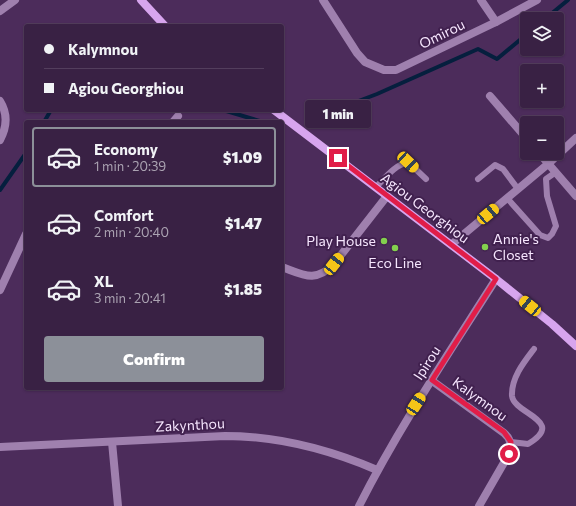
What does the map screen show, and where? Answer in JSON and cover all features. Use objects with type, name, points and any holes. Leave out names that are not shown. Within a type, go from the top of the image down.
[{"type":"main road","points":[[141,0],[163,24]]},
{"type":"main road","name":"Agiou Georghiou","points":[[277,112],[452,244],[552,324],[576,346]]},
{"type":"street","name":"Omirou","points":[[323,0],[357,54],[365,62],[384,70],[396,70],[406,66],[537,0]]},
{"type":"street","points":[[481,0],[496,22]]},
{"type":"street","points":[[0,10],[12,1]]},
{"type":"street","points":[[490,96],[520,131]]},
{"type":"street","points":[[0,101],[6,117],[4,132],[0,140]]},
{"type":"street","points":[[452,244],[548,164],[576,138]]},
{"type":"street","points":[[545,160],[576,196]]},
{"type":"street","points":[[284,268],[312,276],[324,273],[334,264],[387,196]]},
{"type":"street","points":[[0,290],[24,238]]},
{"type":"street","name":"Ipirou","points":[[359,506],[377,470],[416,404],[496,279]]},
{"type":"street","name":"Kalymnou","points":[[432,380],[504,432],[511,442],[509,454],[479,506]]},
{"type":"street","name":"Zakynthou","points":[[0,447],[225,436],[267,438],[329,451],[377,470]]},
{"type":"street","points":[[112,442],[118,506]]},
{"type":"lane","points":[[376,187],[394,169],[408,162],[426,179]]},
{"type":"lane","points":[[478,179],[495,165],[504,169],[518,189]]},
{"type":"lane","points":[[507,198],[540,235],[548,238],[556,226],[547,196],[546,180],[556,172]]},
{"type":"lane","points":[[511,442],[528,444],[540,435],[542,428],[540,423],[533,416],[515,403],[512,396],[514,384],[520,368],[534,349]]},
{"type":"waterway","points":[[553,12],[568,0]]},
{"type":"waterway","points":[[319,116],[377,94],[478,49],[497,59],[520,40]]},
{"type":"waterway","points":[[45,120],[50,112]]},
{"type":"waterway","points":[[230,112],[256,120]]},
{"type":"waterway","points":[[0,190],[24,156]]},
{"type":"place","name":"Play House","points":[[384,241]]},
{"type":"place","name":"Annie's Closet","points":[[485,247]]},
{"type":"place","name":"Eco Line","points":[[395,248]]},
{"type":"route","points":[[338,158],[496,279],[432,380],[504,432],[511,442],[509,454]]}]
